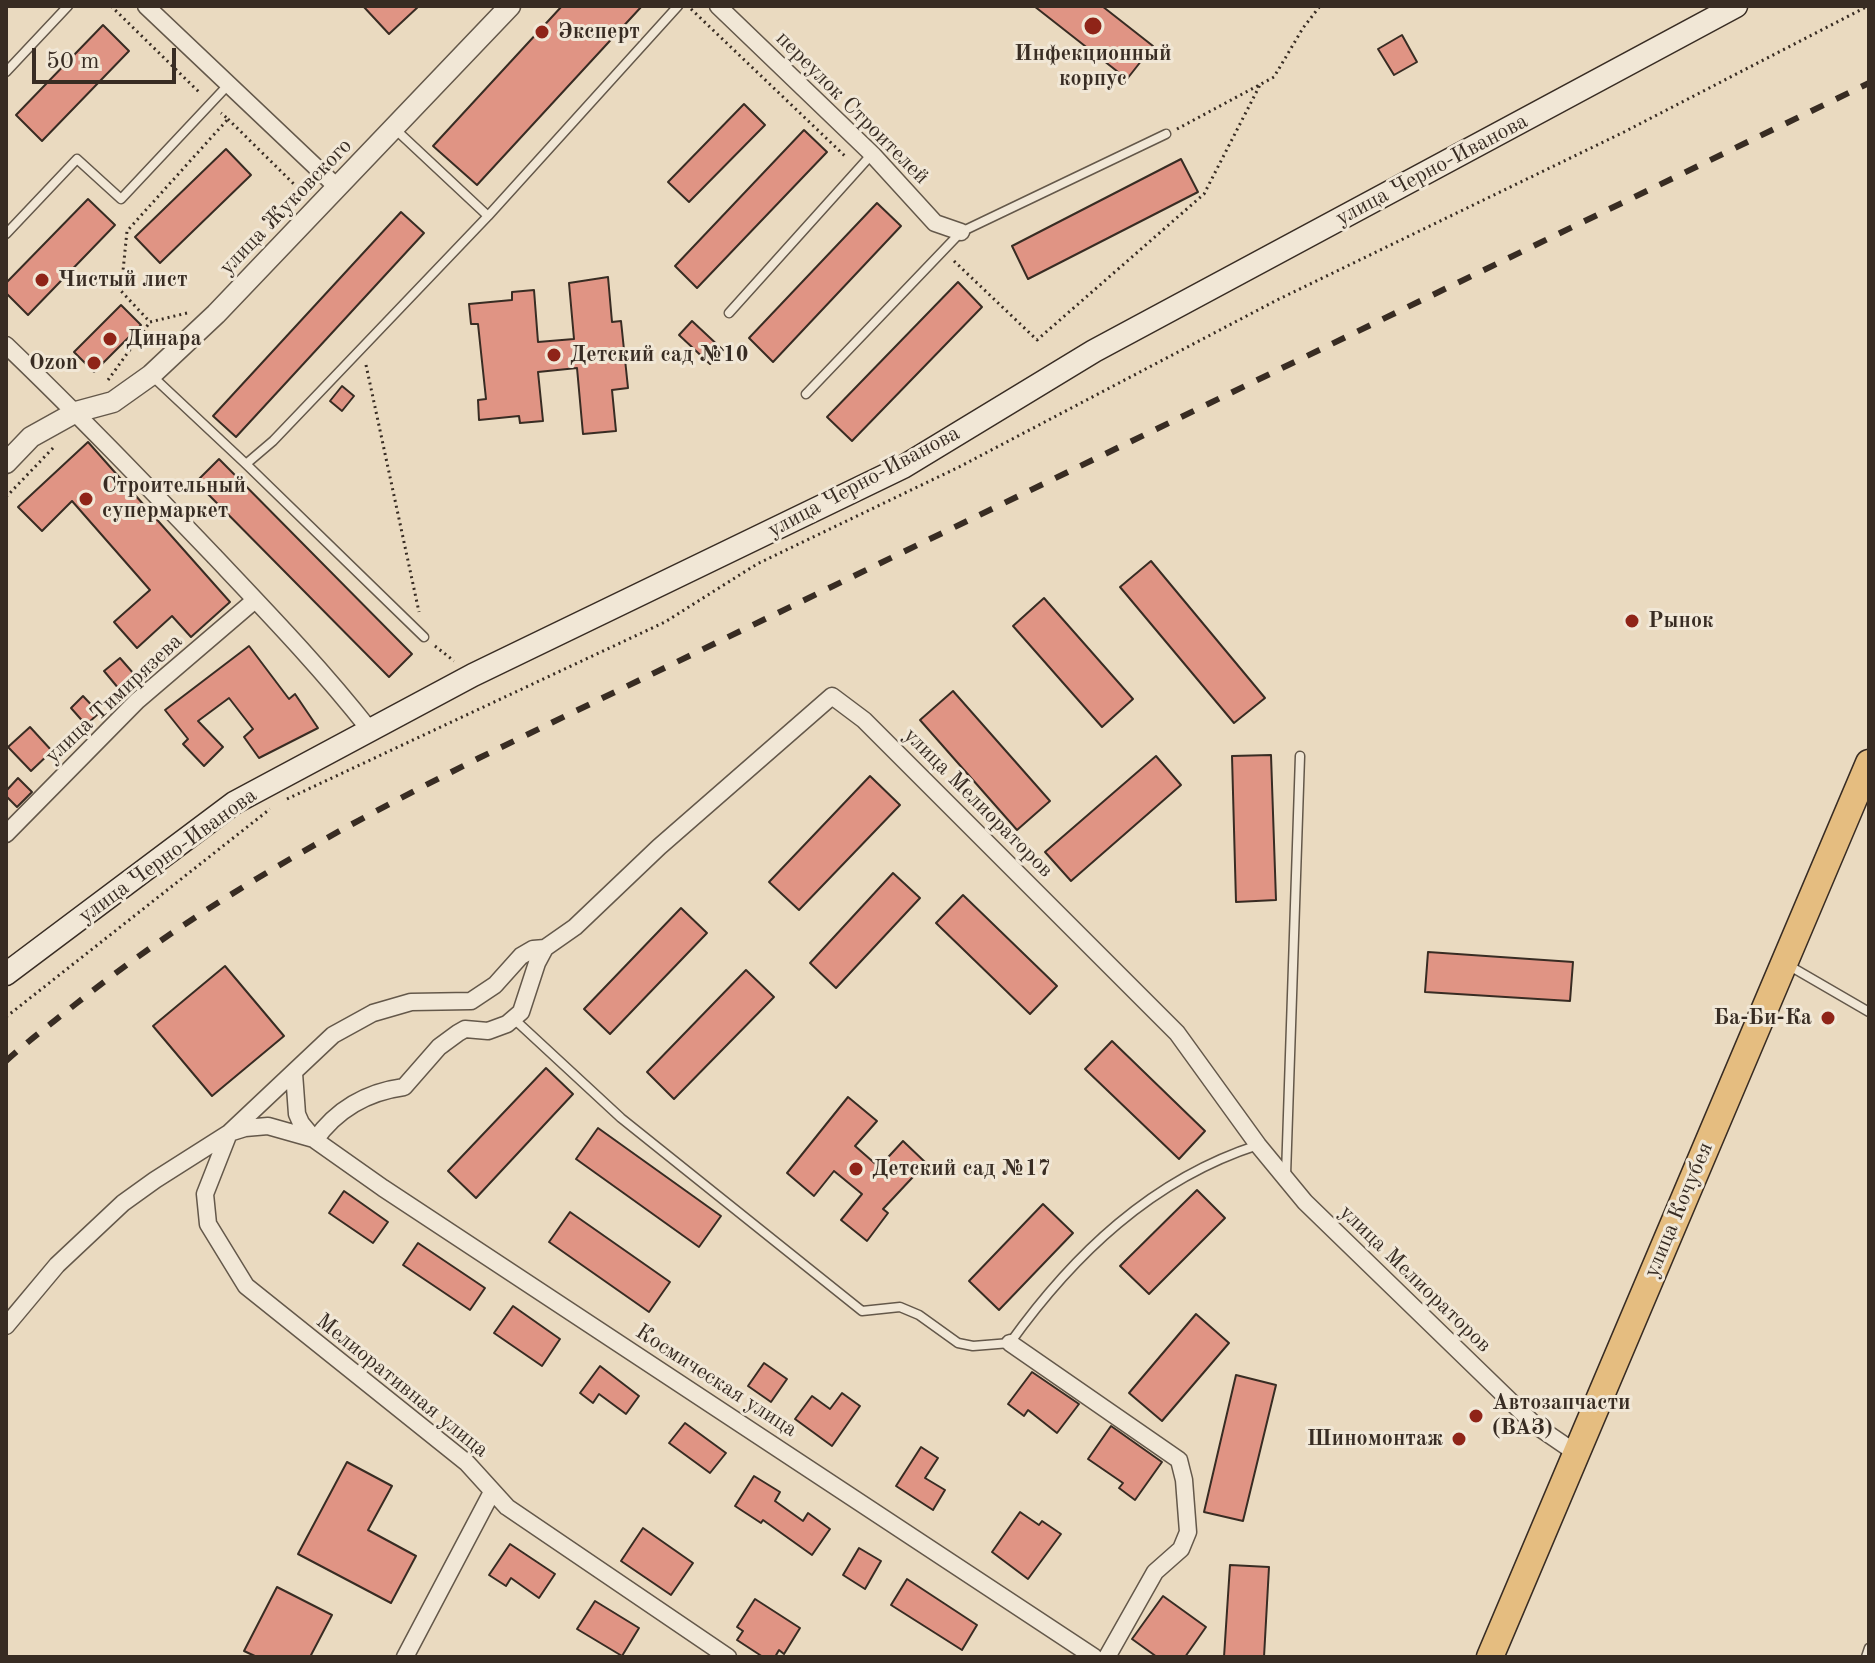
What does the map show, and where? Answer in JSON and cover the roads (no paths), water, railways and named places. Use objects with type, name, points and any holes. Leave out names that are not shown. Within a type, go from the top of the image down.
[{"type":"main road","name":"улица Черно-Иванова","points":[[6,974],[234,803],[473,675],[903,467],[1094,351],[1735,6]]},
{"type":"main road","name":"улица Кочубея","points":[[1490,1657],[1869,763]]},
{"type":"street","points":[[146,6],[332,182]]},
{"type":"street","name":"улица Жуковского","points":[[6,463],[31,437],[76,412],[113,402],[151,375],[216,314],[332,182],[394,128],[510,6]]},
{"type":"street","name":"переулок Строителей","points":[[718,6],[872,154],[935,223],[961,232]]},
{"type":"street","points":[[6,345],[76,412],[328,677],[369,729]]},
{"type":"street","name":"улица Тимирязева","points":[[6,834],[137,701],[255,600]]},
{"type":"street","name":"улица Мелиораторов","points":[[545,948],[575,927],[659,847],[832,696],[864,720],[1177,1033],[1286,1182],[1351,1250],[1523,1414],[1576,1453]]},
{"type":"street","points":[[315,1140],[325,1125],[363,1098],[383,1090],[404,1087],[439,1047],[458,1033],[465,1029],[488,1031],[514,1019],[521,1012],[545,948]]},
{"type":"street","points":[[6,1326],[57,1265],[123,1203],[229,1133],[333,1035],[373,1013],[411,1002],[471,1001],[495,985],[521,956],[533,949],[545,948]]},
{"type":"street","points":[[294,1073],[297,1114],[315,1140]]},
{"type":"street","points":[[229,1133],[268,1126],[315,1140]]},
{"type":"street","name":"Мелиоративная улица","points":[[229,1133],[205,1194],[205,1208],[208,1224],[246,1286],[467,1463],[507,1507],[728,1657]]},
{"type":"street","name":"Космическая улица","points":[[315,1140],[1094,1657]]},
{"type":"street","points":[[1010,1343],[1179,1460],[1184,1480],[1188,1532],[1181,1549],[1155,1572],[1107,1657]]},
{"type":"street","points":[[405,1657],[492,1492]]},
{"type":"lane","points":[[6,72],[68,6]]},
{"type":"lane","points":[[246,464],[273,441],[488,216],[678,6]]},
{"type":"lane","points":[[6,234],[77,159],[121,199],[229,84]]},
{"type":"lane","points":[[394,128],[488,216]]},
{"type":"lane","points":[[806,394],[961,232],[1166,134]]},
{"type":"lane","points":[[729,313],[872,154]]},
{"type":"lane","points":[[151,375],[424,637]]},
{"type":"lane","points":[[1286,1182],[1300,756]]},
{"type":"lane","points":[[1784,963],[1869,1012]]},
{"type":"lane","points":[[514,1019],[621,1118],[862,1311],[900,1307],[919,1315],[958,1343],[973,1346],[1010,1343],[1035,1308],[1118,1220],[1189,1173],[1258,1145]]},
{"type":"lane","points":[[1866,1657],[1869,1648]]},
{"type":"railway","points":[[6,1061],[77,1003],[172,933],[271,870],[426,785],[1869,83]]},
{"type":"place","name":"Инфекционный корпус","points":[[1093,26]]},
{"type":"place","name":"Эксперт","points":[[542,32]]},
{"type":"place","name":"Чистый лист","points":[[42,280]]},
{"type":"place","name":"Динара","points":[[110,339]]},
{"type":"place","name":"Детский сад №10","points":[[554,355]]},
{"type":"place","name":"Ozon","points":[[94,363]]},
{"type":"place","name":"Строительный супермаркет","points":[[86,499]]},
{"type":"place","name":"Рынок","points":[[1632,621]]},
{"type":"place","name":"Ба-Би-Ка","points":[[1828,1018]]},
{"type":"place","name":"Детский сад №17","points":[[856,1169]]},
{"type":"place","name":"Автозапчасти (ВАЗ)","points":[[1476,1416]]},
{"type":"place","name":"Шиномонтаж","points":[[1459,1439]]}]
